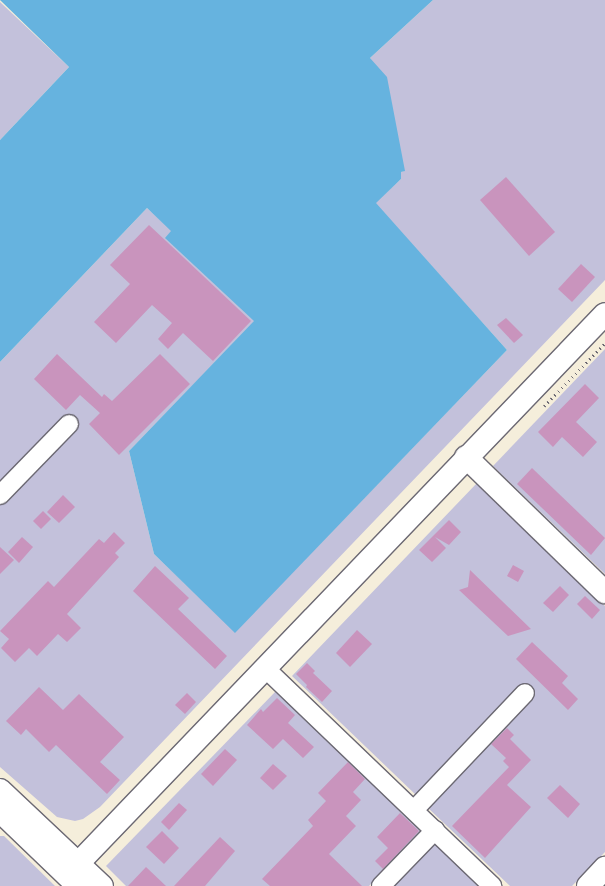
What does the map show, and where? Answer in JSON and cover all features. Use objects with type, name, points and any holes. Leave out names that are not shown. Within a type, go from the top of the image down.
[{"type":"street","points":[[75,875],[265,668],[605,314]]},
{"type":"street","points":[[0,495],[69,424]]},
{"type":"street","points":[[466,457],[605,592]]},
{"type":"street","points":[[265,668],[492,886]]},
{"type":"street","points":[[414,810],[525,693]]},
{"type":"street","points":[[0,790],[75,875]]},
{"type":"street","points":[[0,811],[75,875],[102,886]]},
{"type":"street","points":[[381,886],[435,830]]},
{"type":"street","points":[[588,886],[605,868]]},
{"type":"path","points":[[538,413],[605,344]]},
{"type":"shaded area","points":[[433,0],[605,0],[605,280],[100,807],[83,819],[75,821],[57,817],[0,767],[0,505],[77,423],[68,414],[0,484],[0,362],[147,208],[172,231],[166,238],[255,321],[129,451],[154,554],[235,632],[507,350],[375,203],[401,179],[400,172],[404,171],[370,58]]},
{"type":"shaded area","points":[[0,2],[69,67],[0,140]]},
{"type":"shaded area","points":[[605,349],[605,574],[493,466]]},
{"type":"shaded area","points":[[477,483],[605,606],[605,852],[572,886],[510,886],[426,806],[535,692],[525,683],[416,795],[292,676]]},
{"type":"shaded area","points":[[276,691],[422,831],[369,886],[126,886],[106,866]]},
{"type":"shaded area","points":[[0,836],[4,836],[55,886],[0,886]]},
{"type":"shaded area","points":[[430,845],[436,845],[479,886],[391,886]]},
{"type":"water","points":[[0,0],[433,0],[370,58],[387,77],[405,171],[401,172],[401,179],[376,203],[507,350],[235,633],[154,554],[129,451],[254,321],[165,238],[171,231],[147,208],[0,362],[0,140],[69,67]]},
{"type":"building","points":[[506,177],[555,232],[529,256],[480,200]]},
{"type":"building","points":[[149,225],[251,321],[213,361],[183,333],[168,349],[158,339],[172,323],[152,305],[116,343],[94,322],[130,284],[110,265]]},
{"type":"building","points":[[581,264],[595,277],[572,302],[558,289]]},
{"type":"building","points":[[506,318],[523,335],[514,343],[497,325]]},
{"type":"building","points":[[57,354],[102,397],[104,394],[112,401],[160,354],[190,384],[119,455],[89,424],[100,413],[80,395],[66,410],[34,379]]},
{"type":"building","points":[[585,384],[599,398],[576,422],[597,442],[583,457],[562,437],[553,447],[538,432]]},
{"type":"building","points":[[532,468],[605,538],[591,555],[517,484]]},
{"type":"building","points":[[63,495],[75,507],[59,523],[47,512]]},
{"type":"building","points":[[43,511],[51,519],[41,529],[33,521]]},
{"type":"building","points":[[449,520],[461,532],[449,545],[435,537],[446,548],[432,562],[419,550]]},
{"type":"building","points":[[114,532],[125,543],[115,553],[119,557],[67,614],[81,628],[67,642],[58,634],[37,656],[29,648],[15,662],[1,648],[9,639],[0,631],[48,581],[54,587],[99,539],[104,543]]},
{"type":"building","points":[[22,537],[33,547],[19,563],[8,552]]},
{"type":"building","points":[[0,547],[14,560],[0,574]]},
{"type":"building","points":[[513,565],[524,571],[518,582],[507,576]]},
{"type":"building","points":[[155,566],[189,598],[178,609],[227,656],[215,669],[133,591]]},
{"type":"building","points":[[470,570],[531,629],[508,636],[459,590],[468,587]]},
{"type":"building","points":[[560,586],[569,595],[553,612],[543,603]]},
{"type":"building","points":[[585,596],[600,610],[592,619],[577,604]]},
{"type":"building","points":[[357,630],[372,644],[350,667],[336,653]]},
{"type":"building","points":[[532,642],[568,676],[562,683],[578,699],[568,710],[516,659]]},
{"type":"building","points":[[307,663],[315,671],[313,673],[332,691],[322,702],[306,687],[307,685],[296,674]]},
{"type":"building","points":[[39,687],[63,710],[79,694],[124,737],[100,762],[120,780],[107,794],[56,745],[49,752],[26,729],[21,735],[6,721]]},
{"type":"building","points":[[187,693],[196,702],[185,714],[175,705]]},
{"type":"building","points":[[277,698],[295,715],[288,723],[314,747],[303,758],[283,739],[273,749],[247,725],[261,709],[263,712]]},
{"type":"building","points":[[507,728],[514,735],[510,739],[531,760],[507,785],[531,807],[485,858],[452,826],[509,767],[503,761],[506,758],[491,744]]},
{"type":"building","points":[[225,749],[237,760],[213,786],[201,774]]},
{"type":"building","points":[[348,762],[365,779],[353,792],[361,800],[346,816],[356,826],[329,854],[362,886],[270,886],[262,879],[313,826],[308,820],[326,801],[318,793]]},
{"type":"building","points":[[273,764],[287,776],[273,790],[260,778]]},
{"type":"building","points":[[560,785],[580,804],[568,818],[547,798]]},
{"type":"building","points":[[179,803],[187,810],[169,830],[161,822]]},
{"type":"building","points":[[400,813],[419,831],[383,869],[375,861],[388,848],[377,837]]},
{"type":"building","points":[[162,831],[179,848],[164,864],[146,847]]},
{"type":"building","points":[[220,837],[235,851],[205,886],[174,886]]},
{"type":"building","points":[[146,867],[166,886],[128,886]]}]
